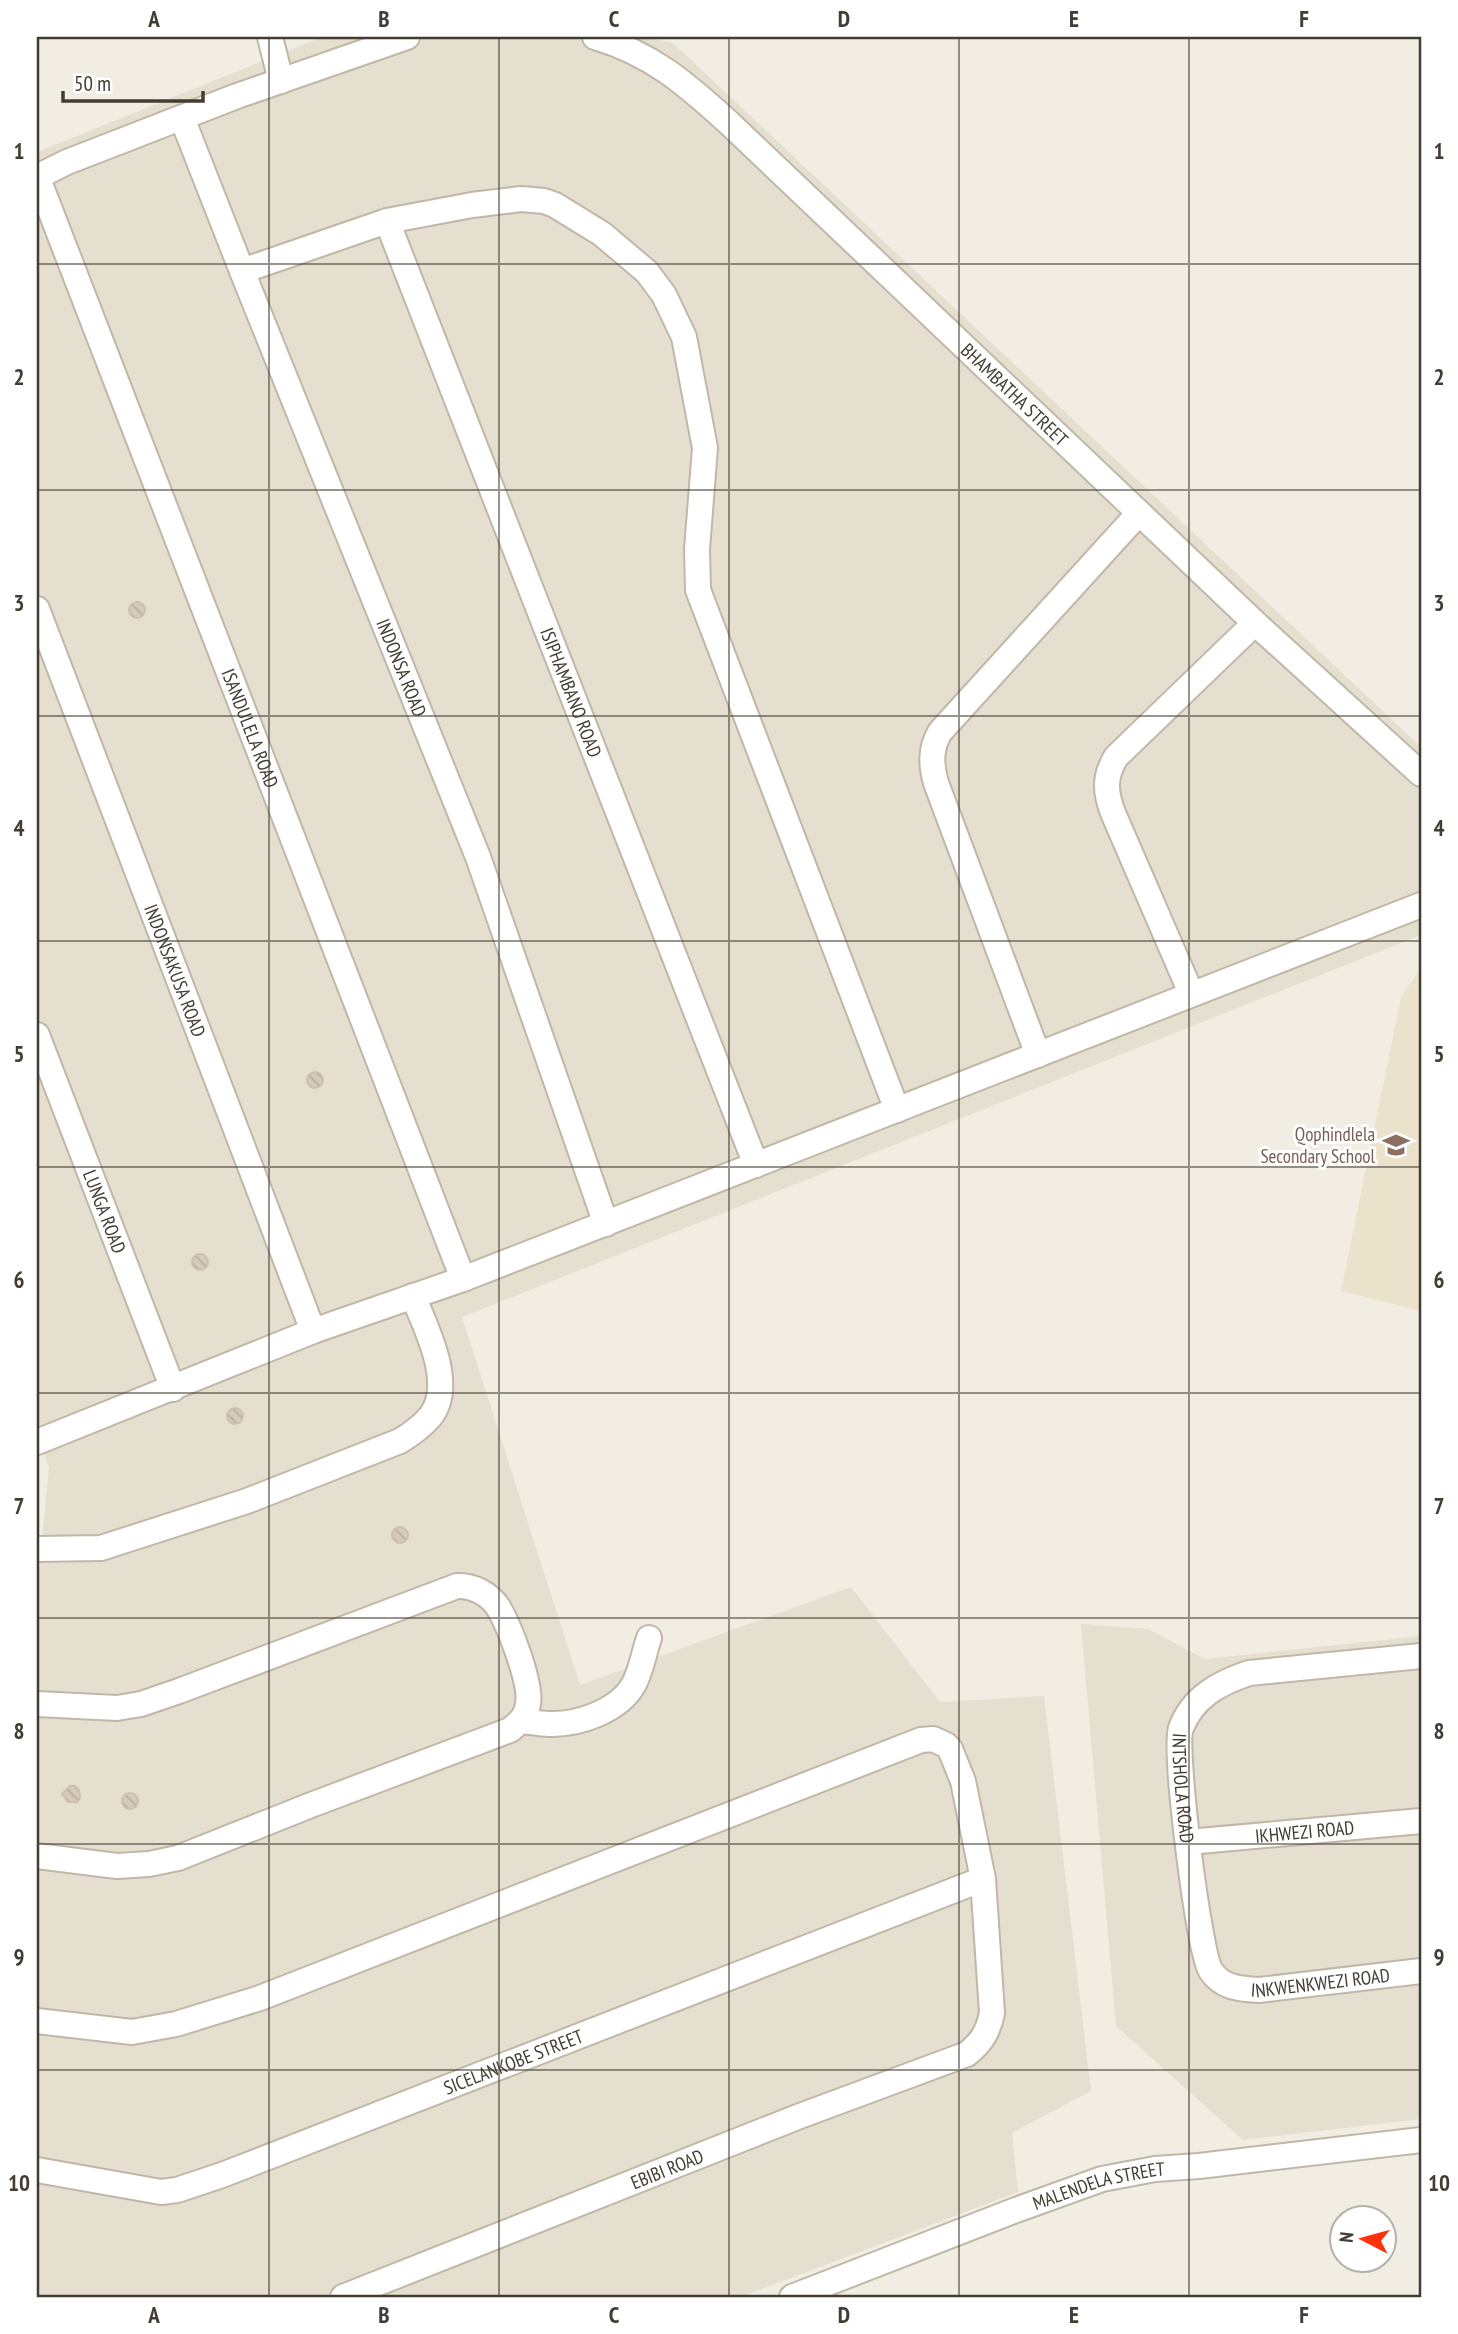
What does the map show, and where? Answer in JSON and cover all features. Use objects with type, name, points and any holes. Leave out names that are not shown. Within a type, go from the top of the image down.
[{"type":"street","points":[[270,37],[281,81]]},
{"type":"street","points":[[37,176],[67,162],[281,81],[407,37]]},
{"type":"street","name":"BHAMBATHA STREET","points":[[595,37],[610,41],[663,66],[684,83],[842,229],[1255,622],[1421,774]]},
{"type":"street","name":"INDONSA ROAD","points":[[183,118],[478,857],[606,1224]]},
{"type":"street","name":"ISANDULELA ROAD","points":[[37,176],[463,1279]]},
{"type":"street","points":[[242,271],[387,221],[521,199],[555,205],[603,234],[647,272],[664,295],[684,337],[705,449],[697,549],[698,590],[897,1110]]},
{"type":"street","name":"ISIPHAMBANO ROAD","points":[[387,221],[756,1165]]},
{"type":"street","points":[[1038,1055],[936,783],[931,761],[932,751],[940,732],[1139,513]]},
{"type":"street","name":"INDONSAKUSA ROAD","points":[[37,609],[313,1331]]},
{"type":"street","points":[[1191,993],[1117,824],[1105,787],[1110,767],[1116,757],[1255,622]]},
{"type":"street","points":[[37,1442],[313,1331],[463,1279],[1421,905]]},
{"type":"street","name":"LUNGA ROAD","points":[[37,1035],[173,1389]]},
{"type":"street","points":[[37,1549],[101,1548],[247,1501],[400,1441],[411,1434],[435,1409],[440,1382],[435,1353],[413,1296]]},
{"type":"street","points":[[37,1704],[117,1708],[141,1704],[442,1590],[466,1586],[481,1592],[498,1607],[525,1675],[529,1693],[522,1721],[510,1730],[178,1858],[149,1864],[117,1866],[37,1856]]},
{"type":"street","points":[[522,1721],[567,1723],[610,1708],[625,1698],[635,1683],[649,1638]]},
{"type":"street","name":"INTSHOLA ROAD","points":[[1220,1981],[1207,1964],[1188,1842],[1178,1748],[1179,1731],[1194,1705],[1207,1692],[1249,1673],[1421,1656]]},
{"type":"street","points":[[37,2021],[132,2032],[176,2024],[248,2001],[921,1740],[940,1741],[950,1749],[954,1757],[963,1781],[983,1879]]},
{"type":"street","name":"IKHWEZI ROAD","points":[[1188,1842],[1421,1821]]},
{"type":"street","name":"EBIBI ROAD","points":[[343,2297],[800,2116],[967,2054],[982,2041],[992,2013],[983,1879]]},
{"type":"street","name":"SICELANKOBE STREET","points":[[37,2170],[161,2192],[177,2190],[222,2175],[983,1879]]},
{"type":"street","name":"INKWENKWEZI ROAD","points":[[1220,1981],[1239,1989],[1259,1990],[1421,1970]]},
{"type":"street","name":"MALENDELA STREET","points":[[792,2297],[1102,2179],[1155,2169],[1421,2140]]},
{"type":"shaded area","points":[[322,37],[647,37],[673,43],[1421,747],[1421,935],[462,1317],[580,1685],[851,1587],[940,1702],[1044,1696],[1091,2091],[1012,2133],[1018,2192],[741,2297],[37,2297],[37,1593],[49,1467],[37,1434],[37,152]]},
{"type":"shaded area","name":"Qophindlela Secondary School","points":[[1421,967],[1421,1311],[1341,1291],[1401,998]]},
{"type":"shaded area","points":[[1081,1624],[1148,1629],[1205,1659],[1421,1636],[1421,2119],[1243,2140],[1116,2026]]},
{"type":"building","points":[[134,602],[140,602],[145,610],[143,616],[134,618],[129,613],[129,607]]},
{"type":"building","points":[[312,1072],[318,1072],[323,1080],[321,1086],[312,1088],[307,1083],[307,1077]]},
{"type":"building","points":[[197,1254],[203,1254],[208,1262],[206,1268],[197,1270],[192,1265],[192,1259]]},
{"type":"building","points":[[232,1408],[238,1408],[243,1416],[241,1422],[232,1424],[227,1419],[227,1413]]},
{"type":"building","points":[[397,1527],[403,1527],[408,1535],[406,1541],[397,1543],[392,1538],[392,1532]]},
{"type":"building","points":[[70,1786],[79,1790],[80,1798],[77,1802],[68,1802],[62,1794]]},
{"type":"building","points":[[127,1793],[133,1793],[138,1801],[136,1807],[127,1809],[122,1804],[122,1798]]},
{"type":"place","name":"Qophindlela Secondary School","points":[[1396,1145]]}]
